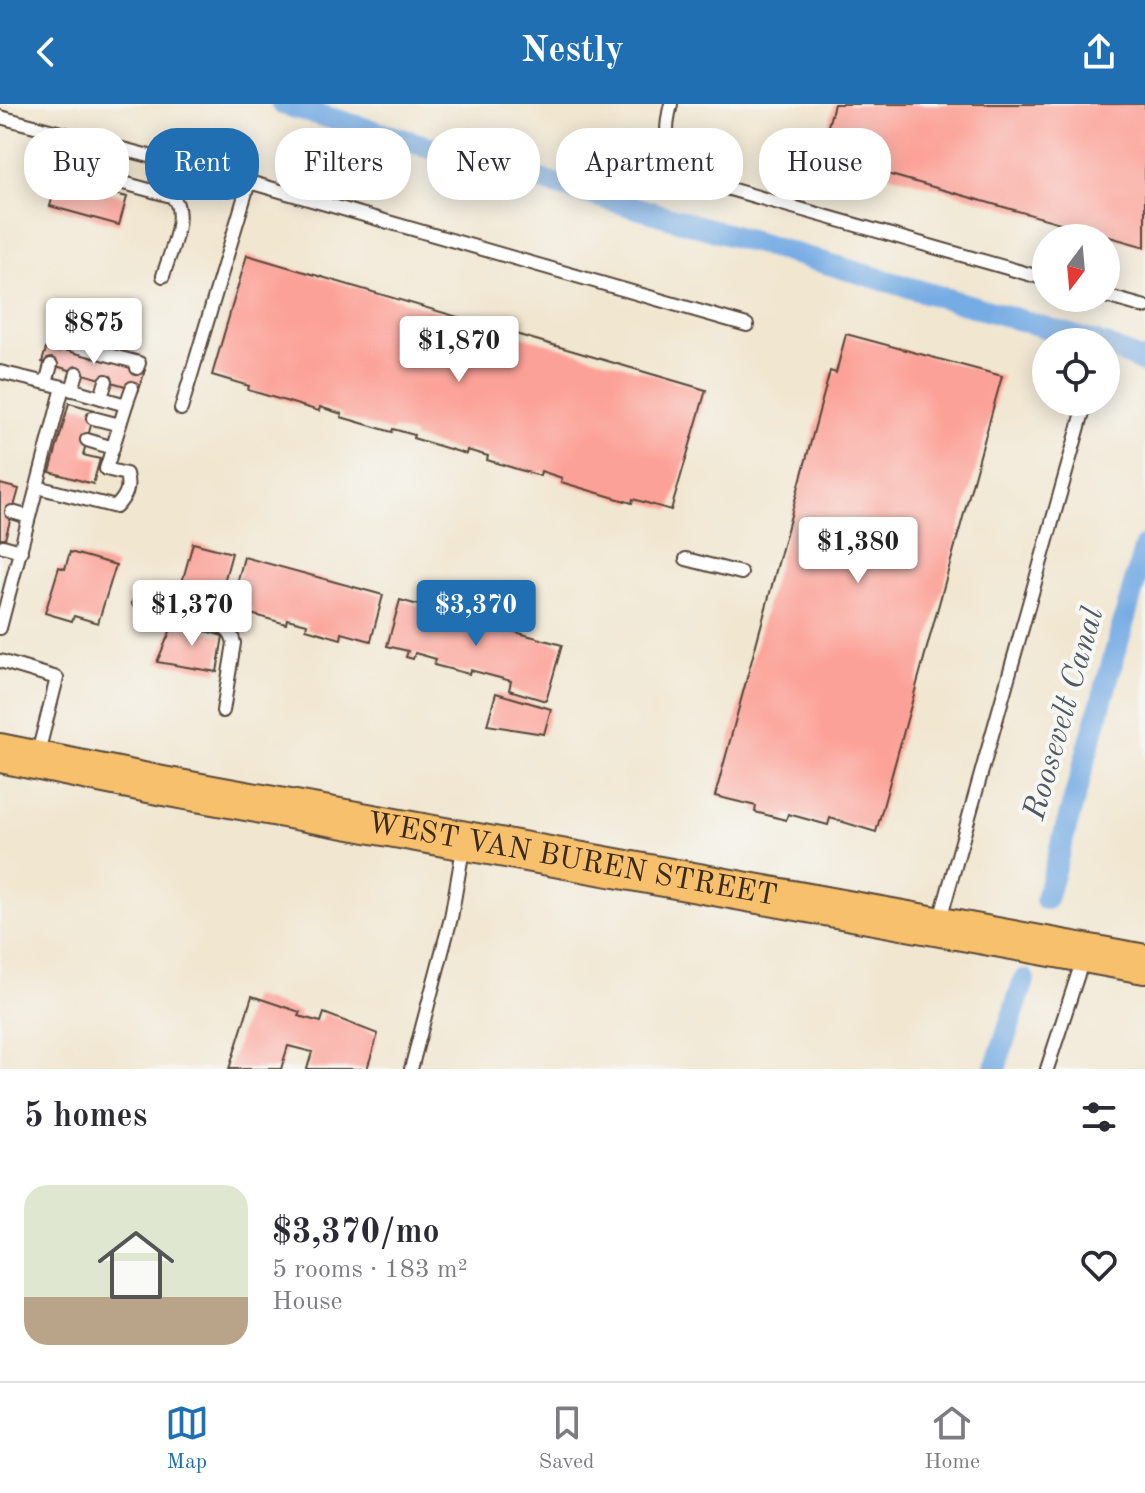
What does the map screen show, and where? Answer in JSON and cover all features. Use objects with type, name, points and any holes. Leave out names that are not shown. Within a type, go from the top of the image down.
[{"type":"main road","name":"WEST VAN BUREN STREET","points":[[18,756],[163,786],[1085,953],[1144,960]]},
{"type":"lane","points":[[671,104],[666,125],[667,144],[676,161],[691,178],[1032,275]]},
{"type":"lane","points":[[0,117],[145,155]]},
{"type":"lane","points":[[129,184],[171,196],[178,202],[180,214],[163,276]]},
{"type":"lane","points":[[259,185],[747,325]]},
{"type":"lane","points":[[181,409],[244,200]]},
{"type":"lane","points":[[1120,300],[1145,307]]},
{"type":"lane","points":[[57,345],[58,341],[113,359],[139,363],[137,368]]},
{"type":"lane","points":[[46,383],[51,365]]},
{"type":"lane","points":[[0,372],[126,405]]},
{"type":"lane","points":[[0,628],[6,581],[21,551],[67,389],[77,373]]},
{"type":"lane","points":[[101,398],[106,381]]},
{"type":"lane","points":[[37,487],[116,507],[125,498],[129,485],[126,474],[106,469],[132,388]]},
{"type":"lane","points":[[938,926],[1082,416]]},
{"type":"lane","points":[[93,418],[120,425]]},
{"type":"lane","points":[[87,440],[113,448]]},
{"type":"lane","points":[[12,512],[29,517]]},
{"type":"lane","points":[[3,546],[21,551]]},
{"type":"lane","points":[[686,559],[741,573]]},
{"type":"lane","points":[[139,603],[174,612]]},
{"type":"lane","points":[[210,622],[224,626],[232,634],[234,643],[223,711]]},
{"type":"lane","points":[[0,661],[57,678],[18,756]]},
{"type":"lane","points":[[411,1069],[449,927],[464,840]]},
{"type":"lane","points":[[1047,1069],[1085,953]]},
{"type":"building","points":[[834,104],[1145,104],[1145,247],[1120,240],[1120,224],[1064,224],[891,175],[891,128],[827,128]]},
{"type":"building","points":[[52,200],[126,200],[119,225],[50,206]]},
{"type":"building","points":[[247,255],[706,390],[671,510],[633,499],[632,503],[561,482],[562,478],[541,471],[540,476],[487,460],[488,456],[467,450],[466,454],[413,438],[414,435],[341,417],[342,414],[320,407],[319,411],[248,390],[249,386],[212,375]]},
{"type":"building","points":[[846,334],[1002,376],[876,832],[830,818],[828,825],[788,814],[786,820],[755,812],[756,806],[715,796],[830,371],[836,373]]},
{"type":"building","points":[[48,342],[145,370],[139,390],[42,362]]},
{"type":"building","points":[[69,403],[95,410],[83,455],[100,459],[93,484],[50,472]]},
{"type":"building","points":[[0,484],[19,489],[1,553],[0,553]]},
{"type":"building","points":[[193,543],[232,553],[215,615],[176,604]]},
{"type":"building","points":[[70,552],[116,565],[98,623],[74,616],[72,621],[45,613],[59,567],[65,569]]},
{"type":"building","points":[[244,557],[383,595],[371,641],[342,633],[341,639],[306,629],[307,624],[287,619],[286,624],[251,614],[252,608],[232,603]]},
{"type":"building","points":[[400,600],[562,645],[546,701],[509,690],[511,681],[470,670],[469,674],[434,665],[436,659],[415,653],[413,659],[406,657],[408,651],[387,646]]},
{"type":"building","points":[[174,622],[223,636],[217,672],[157,662]]},
{"type":"building","points":[[496,693],[551,709],[544,734],[487,725]]},
{"type":"building","points":[[252,996],[300,1012],[298,1016],[321,1022],[324,1013],[378,1034],[367,1069],[307,1069],[312,1052],[288,1046],[281,1069],[229,1069]]},
{"type":"waterway","name":"Roosevelt Canal","points":[[282,104],[1047,328]]},
{"type":"waterway","name":"Roosevelt Canal","points":[[1120,351],[1145,363]]},
{"type":"waterway","name":"Roosevelt Canal","points":[[1046,899],[1145,546]]},
{"type":"waterway","name":"Roosevelt Canal","points":[[995,1069],[1024,980]]}]
